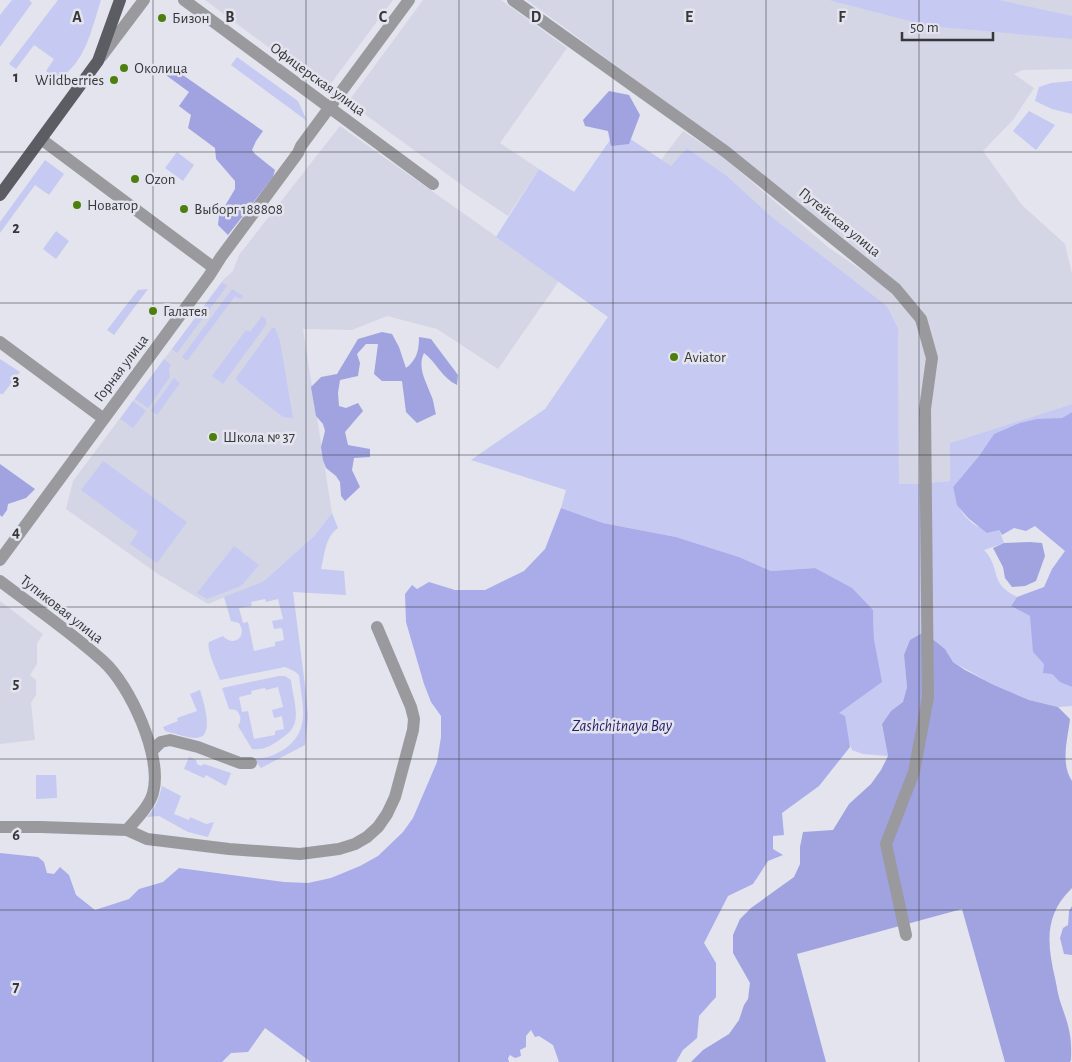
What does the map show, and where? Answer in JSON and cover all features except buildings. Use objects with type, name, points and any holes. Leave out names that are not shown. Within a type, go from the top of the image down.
[{"type":"main road","points":[[0,195],[98,61],[120,0]]},
{"type":"street","points":[[98,61],[144,0]]},
{"type":"street","name":"Офицерская улица","points":[[184,0],[433,184]]},
{"type":"street","name":"Горная улица","points":[[0,560],[409,0]]},
{"type":"street","name":"Путейская улица","points":[[513,0],[726,152],[896,289],[921,319],[932,358],[925,409],[928,697],[914,772],[886,844],[906,935]]},
{"type":"street","points":[[41,139],[214,268]]},
{"type":"street","points":[[0,342],[104,419]]},
{"type":"street","name":"Тупиковая улица","points":[[0,581],[105,662],[120,681],[133,704],[146,732],[152,752],[155,782],[152,795],[127,830]]},
{"type":"street","points":[[0,827],[127,830],[148,839],[229,849],[300,854],[339,849],[355,844],[367,837],[378,827],[392,806],[413,730],[414,719],[411,707],[377,627]]},
{"type":"street","points":[[152,752],[161,742],[170,740],[198,747],[240,763],[251,762]]},
{"type":"shaded area","points":[[12,0],[29,0],[32,3],[0,47],[0,15]]},
{"type":"shaded area","points":[[58,0],[101,0],[81,56],[66,73],[56,79],[46,71],[54,59],[34,45],[16,69],[9,64]]},
{"type":"shaded area","points":[[205,0],[393,0],[326,90]]},
{"type":"shaded area","points":[[423,0],[501,0],[567,48],[500,143],[539,169],[508,216],[466,188],[348,102]]},
{"type":"shaded area","points":[[527,0],[1072,0],[1072,69],[1023,70],[1014,74],[1034,88],[1013,120],[983,151],[1022,205],[1065,244],[1072,274],[1072,404],[950,443],[950,481],[929,483],[929,408],[924,318],[729,149]]},
{"type":"shaded area","points":[[829,0],[999,0],[1072,16],[1072,39],[929,26]]},
{"type":"shaded area","points":[[237,57],[298,101],[307,121],[231,65]]},
{"type":"shaded area","points":[[167,64],[263,131],[252,150],[275,170],[273,177],[228,235],[218,225],[219,216],[235,189],[235,181],[216,159],[215,148],[188,128],[191,115],[179,106],[189,92],[163,73]]},
{"type":"shaded area","points":[[1072,81],[1072,114],[1052,109],[1035,101],[1039,87],[1051,83]]},
{"type":"shaded area","points":[[609,91],[629,95],[640,115],[629,144],[611,146],[608,131],[585,126],[583,120]]},
{"type":"shaded area","points":[[1029,111],[1055,125],[1036,150],[1013,131]]},
{"type":"shaded area","points":[[340,126],[559,281],[498,369],[437,329],[387,316],[352,330],[303,329],[332,513],[314,536],[264,581],[208,604],[158,574],[66,509],[73,481],[224,279],[233,271],[239,255]]},
{"type":"shaded area","points":[[617,130],[671,166],[687,148],[727,176],[772,217],[887,306],[898,328],[899,484],[922,484],[924,632],[904,655],[907,687],[903,703],[891,711],[882,724],[888,756],[863,754],[852,750],[838,713],[874,640],[873,610],[815,568],[771,571],[739,557],[676,537],[603,523],[561,508],[566,490],[471,460],[545,409],[608,317],[496,237],[539,169],[574,192]]},
{"type":"shaded area","points":[[683,131],[723,157],[828,247],[883,285],[910,310],[919,327],[928,358],[922,484],[899,484],[898,328],[887,306],[772,217],[727,176],[687,148],[671,167],[661,160]]},
{"type":"shaded area","points":[[177,152],[194,165],[183,181],[165,168]]},
{"type":"shaded area","points":[[45,160],[64,174],[49,195],[35,185],[0,233],[0,222]]},
{"type":"shaded area","points":[[56,231],[69,241],[56,259],[43,249]]},
{"type":"shaded area","points":[[222,282],[227,286],[177,353],[172,349]]},
{"type":"shaded area","points":[[148,289],[114,335],[107,330],[138,290]]},
{"type":"shaded area","points":[[232,289],[243,296],[241,299],[235,296],[187,361],[182,357]]},
{"type":"shaded area","points":[[262,316],[266,319],[266,325],[223,384],[212,376],[246,330],[250,332]]},
{"type":"shaded area","points":[[272,328],[275,328],[280,341],[293,418],[283,417],[238,382],[236,378]]},
{"type":"shaded area","points":[[382,332],[392,334],[399,347],[406,368],[413,362],[417,354],[419,337],[431,339],[458,375],[457,385],[447,378],[424,353],[421,364],[436,414],[417,423],[406,412],[402,381],[382,381],[374,374],[378,344],[366,344],[357,354],[360,363],[358,376],[340,380],[338,393],[339,406],[346,408],[358,403],[363,411],[345,432],[348,445],[370,449],[370,457],[354,458],[352,470],[360,487],[345,501],[341,496],[340,482],[326,468],[323,460],[321,447],[325,431],[323,424],[316,416],[311,387],[321,377],[337,374],[358,339]]},
{"type":"shaded area","points":[[0,359],[20,372],[3,394],[0,394]]},
{"type":"shaded area","points":[[164,359],[171,365],[169,369],[170,377],[148,408],[135,399]]},
{"type":"shaded area","points":[[174,378],[180,383],[157,415],[151,410]]},
{"type":"shaded area","points":[[133,401],[146,411],[133,428],[120,419]]},
{"type":"shaded area","points":[[1072,404],[1072,412],[1062,418],[994,434],[979,456],[953,487],[960,508],[970,521],[980,527],[999,530],[1004,543],[984,550],[993,563],[1002,586],[1017,597],[1011,606],[1030,616],[1038,648],[1047,667],[1053,675],[1072,687],[1072,706],[1058,707],[1029,700],[994,685],[953,662],[945,649],[933,639],[929,483],[950,481],[950,443]]},
{"type":"shaded area","points":[[103,461],[187,522],[157,563],[130,544],[138,532],[81,490]]},
{"type":"shaded area","points":[[0,464],[35,489],[26,498],[8,504],[7,510],[2,517],[0,515]]},
{"type":"shaded area","points":[[332,513],[338,528],[330,536],[321,569],[344,571],[346,595],[293,592],[308,717],[305,745],[261,768],[253,758],[265,757],[283,750],[292,743],[302,726],[303,707],[299,675],[285,667],[220,680],[208,646],[209,642],[223,636],[231,641],[235,641],[241,636],[242,632],[239,623],[231,621],[224,597],[264,581],[314,536]],"holes":[[[265,599],[266,602],[278,599],[283,619],[272,621],[274,629],[282,628],[284,640],[275,642],[275,646],[254,651],[248,622],[243,623],[239,608],[252,606],[251,602]]]},
{"type":"shaded area","points":[[1004,543],[1042,543],[1045,556],[1036,581],[1025,586],[1012,587],[1005,578],[1003,567],[993,548]]},
{"type":"shaded area","points":[[234,546],[259,565],[241,586],[207,599],[197,593]]},
{"type":"shaded area","points":[[0,601],[43,634],[37,643],[37,664],[30,675],[36,680],[36,695],[31,703],[35,740],[0,744]]},
{"type":"shaded area","points":[[924,632],[945,649],[953,662],[965,670],[1029,700],[1058,707],[1070,719],[1066,766],[1072,781],[1072,888],[1056,909],[1052,919],[1049,941],[1058,995],[1069,1031],[1071,1044],[1070,1062],[1005,1062],[962,909],[797,954],[826,1062],[691,1062],[703,1050],[729,1034],[739,1020],[748,999],[750,983],[733,953],[733,935],[740,919],[751,908],[794,877],[800,864],[800,847],[803,832],[833,830],[849,804],[871,784],[881,770],[888,756],[882,724],[891,711],[903,702],[907,687],[904,655],[910,640]]},
{"type":"shaded area","points":[[285,676],[291,680],[295,704],[296,716],[293,727],[286,735],[272,745],[252,749],[238,726],[239,714],[236,710],[229,709],[222,688]],"holes":[[[278,687],[283,707],[272,710],[274,718],[282,716],[284,729],[275,731],[275,735],[254,739],[248,711],[242,712],[239,697],[252,694],[251,691]]]},
{"type":"shaded area","points":[[200,690],[207,718],[207,726],[202,736],[192,738],[165,731],[163,727],[178,721],[177,718],[197,711],[190,694]]},
{"type":"shaded area","points":[[189,757],[196,760],[197,764],[201,766],[204,764],[231,773],[226,786],[206,775],[204,778],[184,769]]},
{"type":"shaded area","points":[[36,775],[56,775],[57,798],[36,799]]},
{"type":"shaded area","points":[[162,786],[181,796],[174,814],[189,820],[190,817],[206,824],[214,822],[208,837],[188,832],[159,816],[147,817],[157,803]]},
{"type":"water","points":[[1072,412],[1072,687],[1060,682],[1052,674],[1043,673],[1044,664],[1033,652],[1030,616],[1011,606],[1017,597],[1044,587],[1052,569],[1065,551],[1035,526],[1026,531],[1014,528],[1002,535],[999,530],[987,533],[968,518],[957,505],[953,487],[979,456],[994,434],[1020,423],[1037,419],[1062,418]]},
{"type":"water","name":"Zashchitnaya Bay","points":[[561,508],[603,523],[676,537],[739,557],[771,571],[815,568],[852,588],[873,610],[874,640],[882,682],[839,713],[845,716],[850,747],[819,786],[782,813],[784,835],[773,836],[773,849],[783,855],[768,861],[753,884],[728,896],[704,943],[716,963],[716,997],[699,1016],[697,1038],[683,1050],[676,1062],[559,1062],[553,1045],[539,1036],[535,1037],[531,1030],[526,1036],[526,1047],[520,1050],[521,1056],[515,1058],[510,1055],[508,1058],[509,1062],[311,1062],[265,1028],[248,1052],[231,1053],[222,1062],[0,1062],[0,853],[38,857],[44,862],[47,873],[54,874],[60,867],[69,875],[76,895],[95,910],[129,899],[139,889],[163,882],[179,868],[284,882],[308,883],[331,878],[378,856],[403,832],[413,818],[437,762],[441,737],[441,716],[431,702],[424,684],[406,622],[405,594],[412,585],[417,589],[429,582],[455,590],[485,590],[524,571],[545,549]]},
{"type":"water","points":[[1072,906],[1072,955],[1064,954],[1060,938],[1063,928],[1068,925],[1069,911]]},
{"type":"place","name":"Бизон","points":[[162,18]]},
{"type":"place","name":"Околица","points":[[124,68]]},
{"type":"place","name":"Wildberries","points":[[114,80]]},
{"type":"place","name":"Ozon","points":[[135,179]]},
{"type":"place","name":"Новатор","points":[[77,205]]},
{"type":"place","name":"Выборг 188808","points":[[184,209]]},
{"type":"place","name":"Галатея","points":[[153,311]]},
{"type":"place","name":"Aviator","points":[[674,357]]},
{"type":"place","name":"Школа № 37","points":[[213,437]]}]
